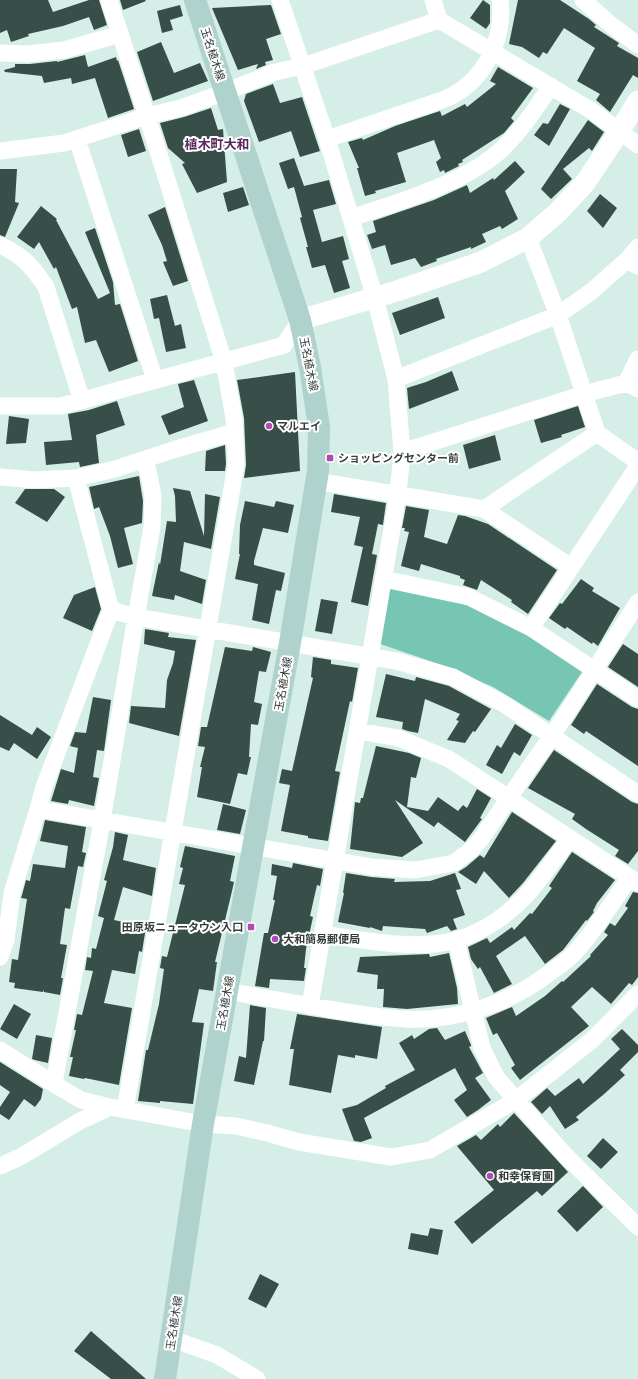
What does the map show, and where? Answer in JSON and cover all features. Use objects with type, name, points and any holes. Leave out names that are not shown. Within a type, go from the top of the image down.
[{"type":"main road","name":"玉名植木線","points":[[165,1379],[203,1124],[290,643],[316,481],[319,427],[310,367],[300,320],[195,0]]},
{"type":"street","points":[[109,0],[224,362],[234,418],[236,465],[172,833],[117,1109]]},
{"type":"street","points":[[280,0],[327,139],[375,298],[396,379],[402,452],[398,494],[384,579],[310,1006]]},
{"type":"street","points":[[433,0],[439,20],[592,111],[638,145]]},
{"type":"street","points":[[327,139],[458,94],[471,83],[485,66],[493,52],[498,32],[501,8],[500,0]]},
{"type":"street","points":[[583,0],[610,24],[638,45]]},
{"type":"street","points":[[0,151],[64,143],[147,116],[181,108],[275,72],[303,66],[439,20]]},
{"type":"street","points":[[0,53],[28,54],[64,50],[120,34]]},
{"type":"street","points":[[351,218],[423,193],[481,166],[502,149],[520,129],[551,86]]},
{"type":"street","points":[[0,406],[61,406],[284,345],[300,320],[375,298],[481,262],[528,238],[558,212],[585,183],[638,101]]},
{"type":"street","points":[[77,139],[155,380]]},
{"type":"street","points":[[528,238],[558,315],[597,433],[638,462]]},
{"type":"street","points":[[0,245],[14,252],[26,261],[37,272],[46,287],[82,401]]},
{"type":"street","points":[[396,379],[558,315],[633,263],[638,247]]},
{"type":"street","points":[[402,452],[584,394],[632,386],[638,359]]},
{"type":"street","points":[[0,477],[35,480],[76,478],[115,469],[235,432]]},
{"type":"street","points":[[484,509],[597,433]]},
{"type":"street","points":[[54,1084],[102,821],[152,527],[153,496],[148,471],[143,460]]},
{"type":"street","points":[[531,628],[638,466]]},
{"type":"street","points":[[0,957],[6,940],[12,893],[44,786],[111,610],[76,478]]},
{"type":"street","points":[[316,481],[484,509],[571,567]]},
{"type":"street","points":[[384,579],[469,597],[531,628],[638,699]]},
{"type":"street","points":[[38,809],[372,867],[415,870],[454,863],[471,850],[481,839],[552,736],[638,602]]},
{"type":"street","points":[[111,610],[207,629],[396,661],[453,677],[504,704],[638,794]]},
{"type":"street","points":[[227,991],[376,1017],[408,1020],[440,1018],[474,1011],[503,1001],[532,986],[562,964],[578,950],[597,924],[634,880],[449,759],[398,738],[358,731]]},
{"type":"street","points":[[323,934],[383,943],[427,944],[456,940],[484,929],[508,912],[530,890],[570,838]]},
{"type":"street","points":[[456,940],[482,1048],[496,1077],[564,1154],[638,1227]]},
{"type":"street","points":[[0,1050],[81,1100],[117,1109],[203,1124],[236,1126],[299,1142],[391,1156],[430,1150],[516,1100],[592,1040],[638,994]]},
{"type":"street","points":[[0,1166],[22,1156],[80,1121],[117,1109]]},
{"type":"street","points":[[172,1339],[217,1355],[257,1379]]},
{"type":"green space","points":[[388,586],[472,602],[584,669],[549,721],[493,687],[442,665],[380,644]]},
{"type":"building","points":[[0,0],[48,0],[53,12],[89,0],[99,0],[107,25],[94,30],[89,17],[63,26],[28,34],[29,36],[11,42],[7,30],[0,33]]},
{"type":"building","points":[[120,0],[145,0],[146,1],[123,10]]},
{"type":"building","points":[[483,0],[490,5],[490,23],[486,29],[470,18]]},
{"type":"building","points":[[518,0],[560,0],[589,19],[596,25],[594,27],[619,43],[617,46],[638,58],[638,78],[633,75],[610,112],[596,100],[600,94],[577,81],[595,48],[564,28],[547,54],[543,52],[539,58],[522,47],[509,44]]},
{"type":"building","points":[[180,5],[183,16],[170,20],[173,30],[162,33],[157,11]]},
{"type":"building","points":[[271,5],[281,34],[266,39],[273,60],[265,62],[266,65],[256,69],[258,64],[238,70],[212,8]]},
{"type":"building","points":[[161,42],[174,73],[200,63],[208,81],[153,101],[137,52]]},
{"type":"building","points":[[85,55],[88,67],[116,57],[134,109],[108,118],[95,78],[72,84],[71,78],[44,83],[42,76],[5,72],[4,70],[15,67],[15,64],[57,62]]},
{"type":"building","points":[[498,67],[533,88],[511,118],[514,121],[504,133],[462,160],[463,162],[458,164],[459,166],[445,173],[444,170],[440,172],[436,162],[441,158],[434,140],[397,153],[406,182],[375,191],[376,193],[365,196],[357,168],[359,168],[348,142],[362,138],[363,140],[395,126],[440,111],[442,116],[465,104],[467,107],[496,84],[490,81]]},
{"type":"building","points":[[273,84],[280,103],[302,97],[320,151],[300,157],[291,131],[259,142],[244,101],[246,94]]},
{"type":"building","points":[[560,104],[570,109],[549,146],[534,135],[543,123],[548,124]]},
{"type":"building","points":[[211,108],[218,130],[223,129],[227,182],[197,193],[182,164],[185,163],[168,148],[160,123]]},
{"type":"building","points":[[588,120],[604,132],[592,151],[589,148],[563,169],[572,179],[551,199],[541,189]]},
{"type":"building","points":[[139,129],[146,151],[128,157],[121,135]]},
{"type":"building","points":[[294,158],[304,186],[329,180],[336,204],[313,210],[322,242],[343,236],[349,259],[342,261],[350,288],[334,293],[325,265],[312,268],[300,218],[302,217],[294,187],[288,189],[279,163]]},
{"type":"building","points":[[515,161],[525,172],[505,191],[518,219],[502,229],[500,226],[482,234],[486,242],[471,249],[471,247],[436,259],[437,261],[421,267],[415,258],[391,265],[385,245],[372,249],[367,235],[376,232],[373,221],[434,200],[467,185],[470,193],[493,178],[494,180]]},
{"type":"building","points":[[0,169],[17,169],[15,202],[19,203],[5,237],[0,235]]},
{"type":"building","points":[[243,187],[249,205],[228,212],[223,193]]},
{"type":"building","points":[[600,194],[617,208],[603,228],[587,211]]},
{"type":"building","points":[[41,206],[57,219],[56,220],[98,299],[110,293],[85,232],[95,228],[113,282],[115,305],[120,304],[138,361],[109,372],[96,340],[85,343],[77,307],[72,309],[56,267],[54,269],[39,242],[34,249],[17,237]]},
{"type":"building","points":[[165,207],[188,281],[173,286],[163,262],[167,261],[162,245],[148,215]]},
{"type":"building","points":[[167,295],[175,326],[181,324],[186,348],[166,352],[159,318],[154,319],[150,299]]},
{"type":"building","points":[[438,297],[445,318],[400,335],[392,313]]},
{"type":"building","points":[[452,371],[459,390],[409,409],[407,388]]},
{"type":"building","name":"マルエイ","points":[[295,372],[300,471],[244,478],[246,465],[244,418],[237,380]]},
{"type":"building","points":[[194,380],[208,421],[169,435],[161,416],[184,407],[178,384]]},
{"type":"building","points":[[117,401],[125,425],[96,435],[99,463],[80,467],[79,462],[46,465],[44,442],[72,440],[68,414],[89,410]]},
{"type":"building","points":[[578,406],[585,427],[561,435],[562,437],[541,443],[534,420]]},
{"type":"building","points":[[9,416],[29,419],[26,443],[6,444]]},
{"type":"building","points":[[495,435],[501,460],[469,469],[463,445]]},
{"type":"building","points":[[225,445],[225,471],[205,471],[206,451]]},
{"type":"building","points":[[139,476],[143,501],[142,523],[124,528],[133,564],[118,568],[110,536],[99,507],[94,509],[89,487]]},
{"type":"building","points":[[173,488],[190,491],[204,536],[205,494],[220,497],[211,549],[184,542],[180,571],[206,580],[202,604],[175,595],[174,600],[152,596],[159,562],[160,565],[167,521],[176,522],[175,496]]},
{"type":"building","points":[[25,489],[54,489],[65,497],[47,522],[15,503]]},
{"type":"building","points":[[334,494],[386,503],[383,525],[378,524],[372,554],[377,555],[368,606],[351,602],[363,547],[354,545],[360,517],[331,512]]},
{"type":"building","points":[[245,501],[274,507],[276,501],[294,505],[288,533],[263,528],[254,561],[254,565],[285,573],[281,591],[276,590],[269,624],[252,620],[258,584],[235,579],[240,554],[240,525]]},
{"type":"building","points":[[406,506],[429,510],[424,537],[447,544],[458,515],[465,516],[488,524],[557,570],[528,614],[511,602],[512,600],[481,580],[477,590],[463,585],[465,580],[460,578],[460,576],[421,564],[419,571],[401,566],[409,532],[404,531],[405,528],[402,528]]},
{"type":"building","points":[[581,579],[594,588],[592,591],[620,608],[598,646],[593,642],[592,644],[567,627],[565,629],[549,618]]},
{"type":"building","points":[[95,587],[101,609],[92,631],[63,618],[74,595]]},
{"type":"building","points":[[321,599],[338,602],[332,634],[315,631]]},
{"type":"building","points":[[145,629],[169,633],[168,637],[196,640],[179,736],[129,723],[131,706],[165,708],[167,680],[173,663],[175,651],[144,644]]},
{"type":"building","points":[[623,644],[638,654],[638,687],[608,667]]},
{"type":"building","points":[[225,647],[252,651],[253,647],[271,652],[266,672],[259,671],[254,702],[262,704],[258,725],[251,724],[249,757],[251,757],[247,775],[238,773],[230,804],[197,797],[202,767],[200,767],[205,747],[198,746],[201,727],[207,727]]},
{"type":"building","points":[[313,657],[331,660],[331,664],[358,668],[352,702],[350,701],[335,771],[340,772],[328,841],[308,838],[308,836],[281,831],[290,785],[279,783],[282,769],[292,771],[313,678],[311,677]]},
{"type":"building","points":[[386,674],[415,681],[416,677],[449,686],[491,709],[475,732],[473,731],[465,743],[447,740],[459,721],[456,720],[460,714],[425,699],[418,733],[402,729],[403,722],[376,717]]},
{"type":"building","points":[[597,684],[632,707],[638,709],[638,766],[586,731],[584,734],[571,725]]},
{"type":"building","points":[[93,697],[111,700],[104,751],[97,750],[93,777],[99,778],[94,806],[69,800],[68,804],[51,801],[61,769],[74,773],[78,748],[70,746],[75,732],[86,733]]},
{"type":"building","points":[[0,715],[32,735],[37,727],[51,737],[37,759],[14,743],[9,751],[0,747]]},
{"type":"building","points":[[515,724],[532,735],[520,756],[514,752],[502,774],[486,765],[497,745],[501,748]]},
{"type":"building","points":[[376,746],[409,753],[421,758],[416,778],[411,777],[407,807],[428,811],[438,797],[458,811],[463,805],[467,808],[477,789],[491,798],[480,818],[482,819],[465,842],[438,822],[434,827],[395,800],[423,843],[402,857],[350,849],[355,802],[360,803],[361,798],[363,798]]},
{"type":"building","points":[[554,750],[632,802],[638,804],[638,851],[628,864],[615,856],[619,850],[572,819],[575,814],[528,788]]},
{"type":"building","points":[[223,804],[246,810],[240,834],[217,830]]},
{"type":"building","points":[[512,812],[556,841],[523,883],[509,898],[484,871],[476,884],[458,872],[480,855],[484,858]]},
{"type":"building","points":[[45,820],[86,827],[82,852],[86,853],[83,867],[78,866],[70,909],[65,908],[60,944],[67,945],[61,978],[63,978],[60,995],[44,992],[44,990],[43,992],[14,988],[15,983],[9,982],[12,959],[18,960],[27,899],[21,898],[26,880],[30,881],[33,864],[65,868],[68,846],[40,841]]},
{"type":"building","points":[[115,832],[128,835],[123,860],[156,868],[152,896],[123,887],[114,920],[146,927],[142,952],[139,951],[135,974],[112,970],[104,1003],[132,1008],[119,1085],[69,1076],[73,1057],[70,1057],[76,1030],[74,1030],[77,1014],[82,1015],[93,971],[85,970],[87,957],[91,958],[92,948],[96,949],[104,918],[98,916],[107,881],[104,880],[113,847]]},
{"type":"building","points":[[185,846],[235,856],[230,881],[234,882],[215,962],[217,962],[213,991],[199,989],[192,1022],[204,1023],[193,1104],[138,1101],[146,1050],[148,1050],[159,1004],[164,969],[160,968],[162,956],[167,957],[185,885],[179,884],[183,868],[180,867]]},
{"type":"building","points":[[572,852],[615,880],[597,903],[593,911],[594,912],[563,950],[545,964],[525,936],[496,956],[512,984],[494,993],[480,967],[478,969],[471,959],[468,947],[487,938],[490,943],[512,927],[514,930],[530,913],[532,914],[552,888],[549,886]]},
{"type":"building","points":[[293,863],[323,869],[320,886],[317,885],[310,916],[313,917],[306,949],[304,981],[270,979],[269,988],[255,986],[264,933],[268,933],[275,900],[273,900],[277,876],[271,875],[272,864],[292,868]]},
{"type":"building","points":[[346,873],[395,879],[394,882],[430,881],[455,873],[461,889],[456,890],[465,915],[453,919],[457,929],[451,931],[447,926],[427,933],[425,929],[383,926],[382,931],[370,927],[338,922],[344,893]]},
{"type":"building","points":[[633,892],[638,893],[638,977],[632,985],[629,983],[611,1004],[592,987],[571,1007],[589,1026],[520,1080],[511,1068],[515,1065],[497,1033],[493,1035],[486,1018],[512,1007],[516,1016],[545,996],[562,981],[563,982],[591,956],[590,955],[608,935],[604,932],[610,923],[615,926],[628,908],[625,906]]},
{"type":"building","points":[[449,953],[457,988],[458,1004],[407,1009],[383,1007],[384,989],[377,989],[378,975],[357,972],[360,957],[429,954],[430,957]]},
{"type":"building","points":[[14,1004],[31,1014],[17,1039],[0,1029]]},
{"type":"building","points":[[250,1005],[266,1008],[264,1041],[254,1085],[234,1081],[239,1056],[246,1058]]},
{"type":"building","points":[[297,1014],[382,1027],[377,1059],[355,1055],[355,1058],[338,1055],[331,1093],[289,1085],[294,1049],[290,1049]]},
{"type":"building","points":[[437,1028],[445,1040],[465,1031],[471,1045],[469,1047],[483,1073],[475,1078],[491,1100],[467,1117],[454,1100],[467,1090],[455,1068],[364,1118],[372,1138],[361,1142],[354,1141],[342,1109],[357,1105],[386,1088],[385,1086],[415,1070],[399,1043],[412,1035],[414,1039],[429,1029]]},
{"type":"building","points":[[622,1029],[638,1045],[638,1052],[620,1070],[625,1075],[576,1117],[579,1120],[565,1129],[550,1106],[542,1114],[531,1102],[547,1088],[555,1096],[579,1078],[583,1084],[620,1049],[611,1039]]},
{"type":"building","points":[[36,1035],[52,1038],[48,1063],[32,1059]]},
{"type":"building","points":[[0,1062],[43,1089],[41,1099],[35,1107],[24,1099],[9,1120],[0,1114],[0,1107],[10,1092],[0,1085]]},
{"type":"building","points":[[514,1113],[568,1172],[542,1196],[537,1191],[472,1244],[454,1222],[494,1190],[457,1146],[476,1135],[481,1140],[498,1124],[500,1127]]},
{"type":"building","points":[[603,1138],[618,1152],[601,1169],[587,1156]]},
{"type":"building","points":[[583,1186],[603,1207],[577,1232],[557,1211]]},
{"type":"building","points":[[430,1228],[443,1230],[438,1255],[408,1249],[411,1233],[428,1236]]},
{"type":"building","points":[[260,1274],[279,1284],[266,1308],[248,1299]]},
{"type":"building","points":[[91,1331],[146,1379],[111,1379],[74,1351]]},
{"type":"place","name":"マルエイ","points":[[269,426]]},
{"type":"place","name":"ショッピングセンター前","points":[[330,458]]},
{"type":"place","name":"田原坂ニュータウン入口","points":[[251,927]]},
{"type":"place","name":"大和簡易郵便局","points":[[275,939]]},
{"type":"place","name":"和幸保育園","points":[[490,1176]]},
{"type":"district","name":"植木町大和","points":[[217,144]]}]
